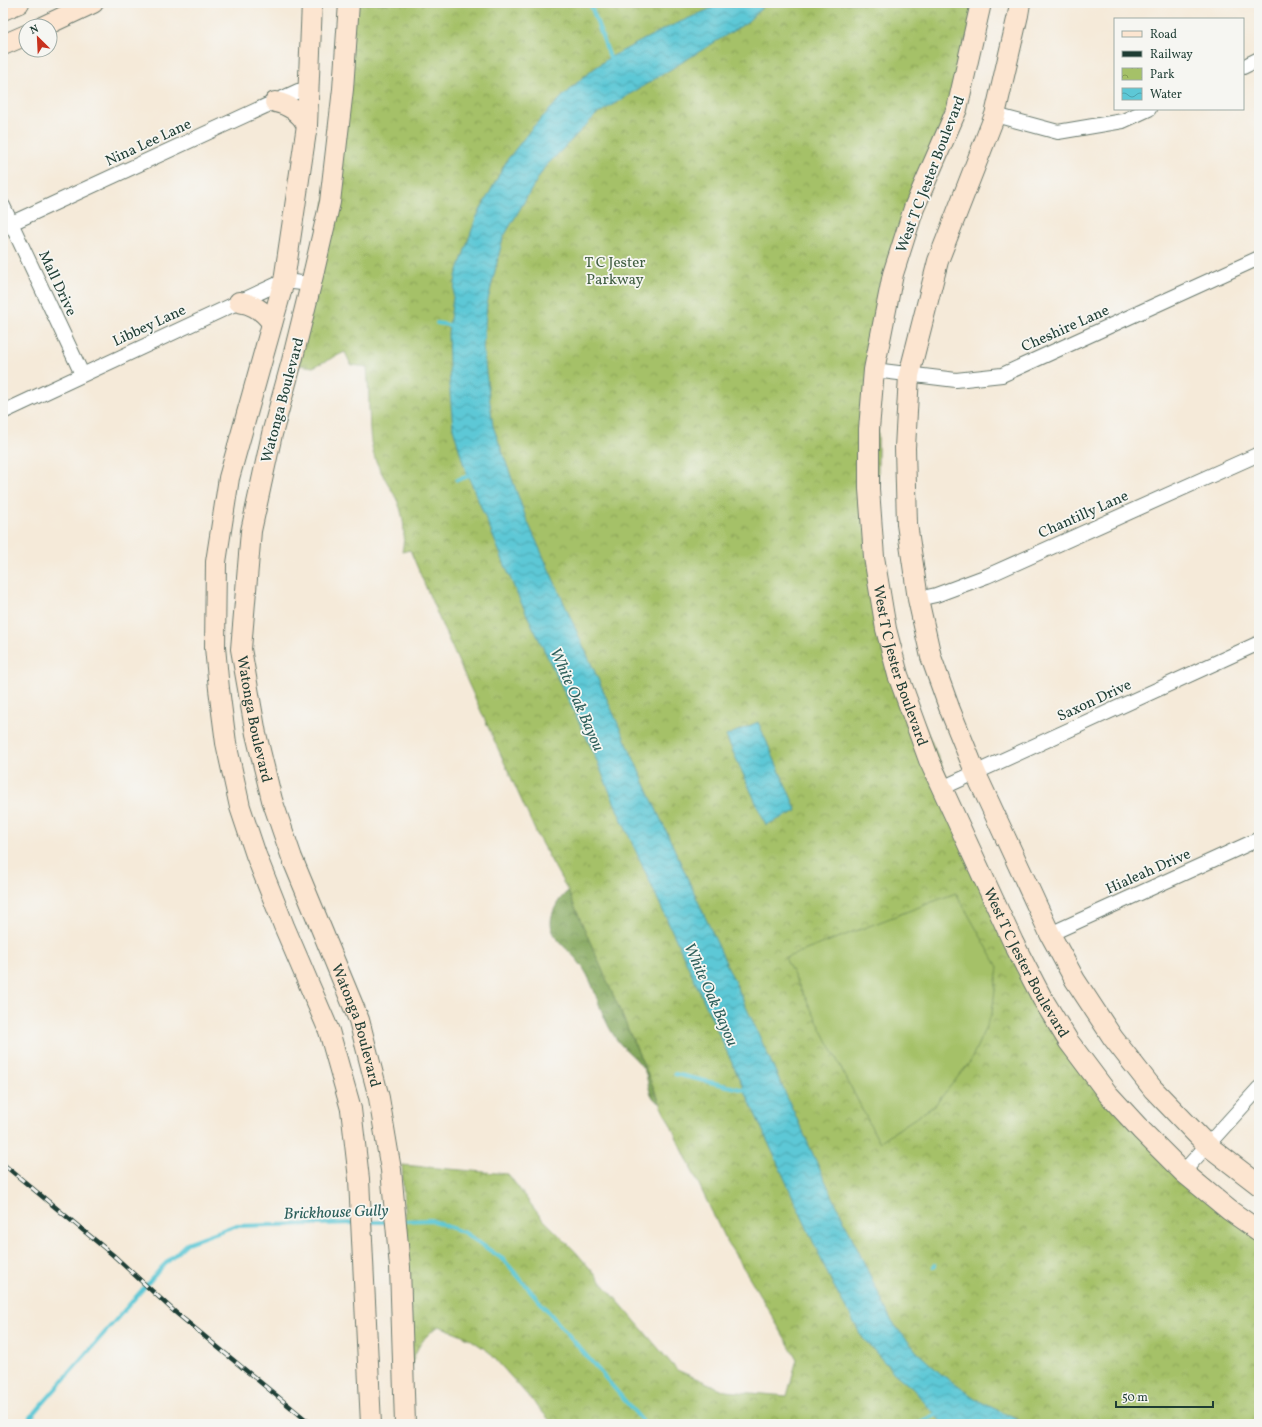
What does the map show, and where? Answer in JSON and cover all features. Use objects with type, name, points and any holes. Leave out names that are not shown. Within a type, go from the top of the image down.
[{"type":"main road","points":[[3,10],[20,3]]},
{"type":"main road","points":[[58,19],[93,3]]},
{"type":"main road","name":"Watonga Boulevard","points":[[312,3],[308,125],[284,281],[229,478],[216,562],[215,647],[226,743],[240,806],[256,855],[271,893],[329,1031],[351,1109],[359,1179],[371,1424]]},
{"type":"main road","name":"Watonga Boulevard","points":[[349,3],[343,89],[330,202],[312,284],[272,434],[251,531],[241,649],[256,734],[272,800],[301,880],[359,1020],[379,1098],[391,1170],[400,1267],[405,1424]]},
{"type":"main road","name":"West T C Jester Boulevard","points":[[982,3],[957,109],[914,208],[893,274],[874,370],[868,429],[869,489],[874,557],[886,629],[898,675],[929,760],[1013,942],[1042,998],[1069,1042],[1108,1094],[1183,1172],[1229,1210],[1259,1231]]},
{"type":"main road","name":"West T C Jester Boulevard","points":[[1020,3],[995,115],[938,261],[909,375],[905,448],[907,524],[918,599],[931,656],[950,710],[976,774],[1050,934],[1075,980],[1113,1038],[1153,1089],[1207,1145],[1259,1186]]},
{"type":"main road","points":[[3,45],[18,38]]},
{"type":"main road","points":[[275,102],[293,108],[308,125]]},
{"type":"main road","points":[[239,302],[245,302],[257,307],[263,311],[272,323]]},
{"type":"main road","points":[[271,893],[301,880]]},
{"type":"main road","points":[[368,1346],[402,1347]]},
{"type":"street","points":[[1244,67],[1259,60]]},
{"type":"street","name":"Nina Lee Lane","points":[[7,225],[300,90],[309,90]]},
{"type":"street","points":[[995,115],[1058,132],[1123,121],[1147,110]]},
{"type":"street","name":"Mall Drive","points":[[3,206],[7,225],[82,374]]},
{"type":"street","name":"Cheshire Lane","points":[[874,370],[956,380],[1002,375],[1259,258]]},
{"type":"street","points":[[284,281],[312,284]]},
{"type":"street","name":"Libbey Lane","points":[[3,412],[284,281]]},
{"type":"street","name":"Chantilly Lane","points":[[918,599],[936,595],[987,576],[1259,454]]},
{"type":"street","name":"Saxon Drive","points":[[942,788],[976,774],[1259,643]]},
{"type":"street","name":"Hialeah Drive","points":[[1050,934],[1259,839]]},
{"type":"street","points":[[1183,1172],[1259,1088]]},
{"type":"green space","name":"T C Jester Parkway","points":[[357,3],[975,3],[962,66],[878,310],[878,621],[1063,1041],[1259,1237],[1259,1424],[553,1424],[489,1352],[460,1334],[439,1326],[433,1330],[428,1334],[417,1349],[411,1367],[402,1165],[508,1174],[539,1215],[575,1251],[677,1370],[726,1391],[787,1396],[797,1359],[724,1237],[663,1109],[568,891],[539,839],[445,632],[410,550],[402,552],[404,530],[402,516],[395,496],[377,464],[372,446],[367,367],[351,365],[345,352],[313,367],[299,365]]},
{"type":"green space","points":[[568,891],[660,1103],[653,1098],[651,1094],[645,1072],[642,1067],[620,1044],[613,1034],[604,1016],[591,982],[583,968],[556,938],[551,924],[552,917],[559,901]]},
{"type":"green space","points":[[956,893],[998,967],[992,1013],[970,1062],[935,1105],[879,1142],[785,958]]},
{"type":"water","name":"White Oak Bayou","points":[[718,3],[767,3],[746,23],[596,115],[544,168],[503,238],[487,304],[483,348],[493,426],[526,518],[822,1174],[892,1322],[917,1352],[941,1374],[979,1401],[1026,1424],[942,1423],[913,1389],[894,1373],[862,1337],[831,1281],[619,814],[591,747],[516,592],[464,466],[453,428],[448,334],[456,276],[476,218],[507,160],[532,128],[562,97],[582,78],[607,59],[662,30],[712,8]]},
{"type":"water","points":[[758,722],[797,811],[766,825],[726,736]]},
{"type":"waterway","points":[[590,3],[612,63]]},
{"type":"waterway","points":[[437,323],[454,326]]},
{"type":"waterway","points":[[457,480],[472,475]]},
{"type":"waterway","points":[[675,1074],[749,1091]]},
{"type":"waterway","name":"Brickhouse Gully","points":[[401,1221],[431,1220],[465,1233],[504,1260],[645,1424]]},
{"type":"waterway","name":"Brickhouse Gully","points":[[367,1222],[390,1222]]},
{"type":"waterway","name":"Brickhouse Gully","points":[[25,1424],[162,1267],[187,1243],[234,1226],[356,1223]]},
{"type":"waterway","name":"Brickhouse Gully","points":[[915,1424],[941,1413]]},
{"type":"railway","points":[[3,1164],[113,1255],[175,1312],[311,1424]]}]
